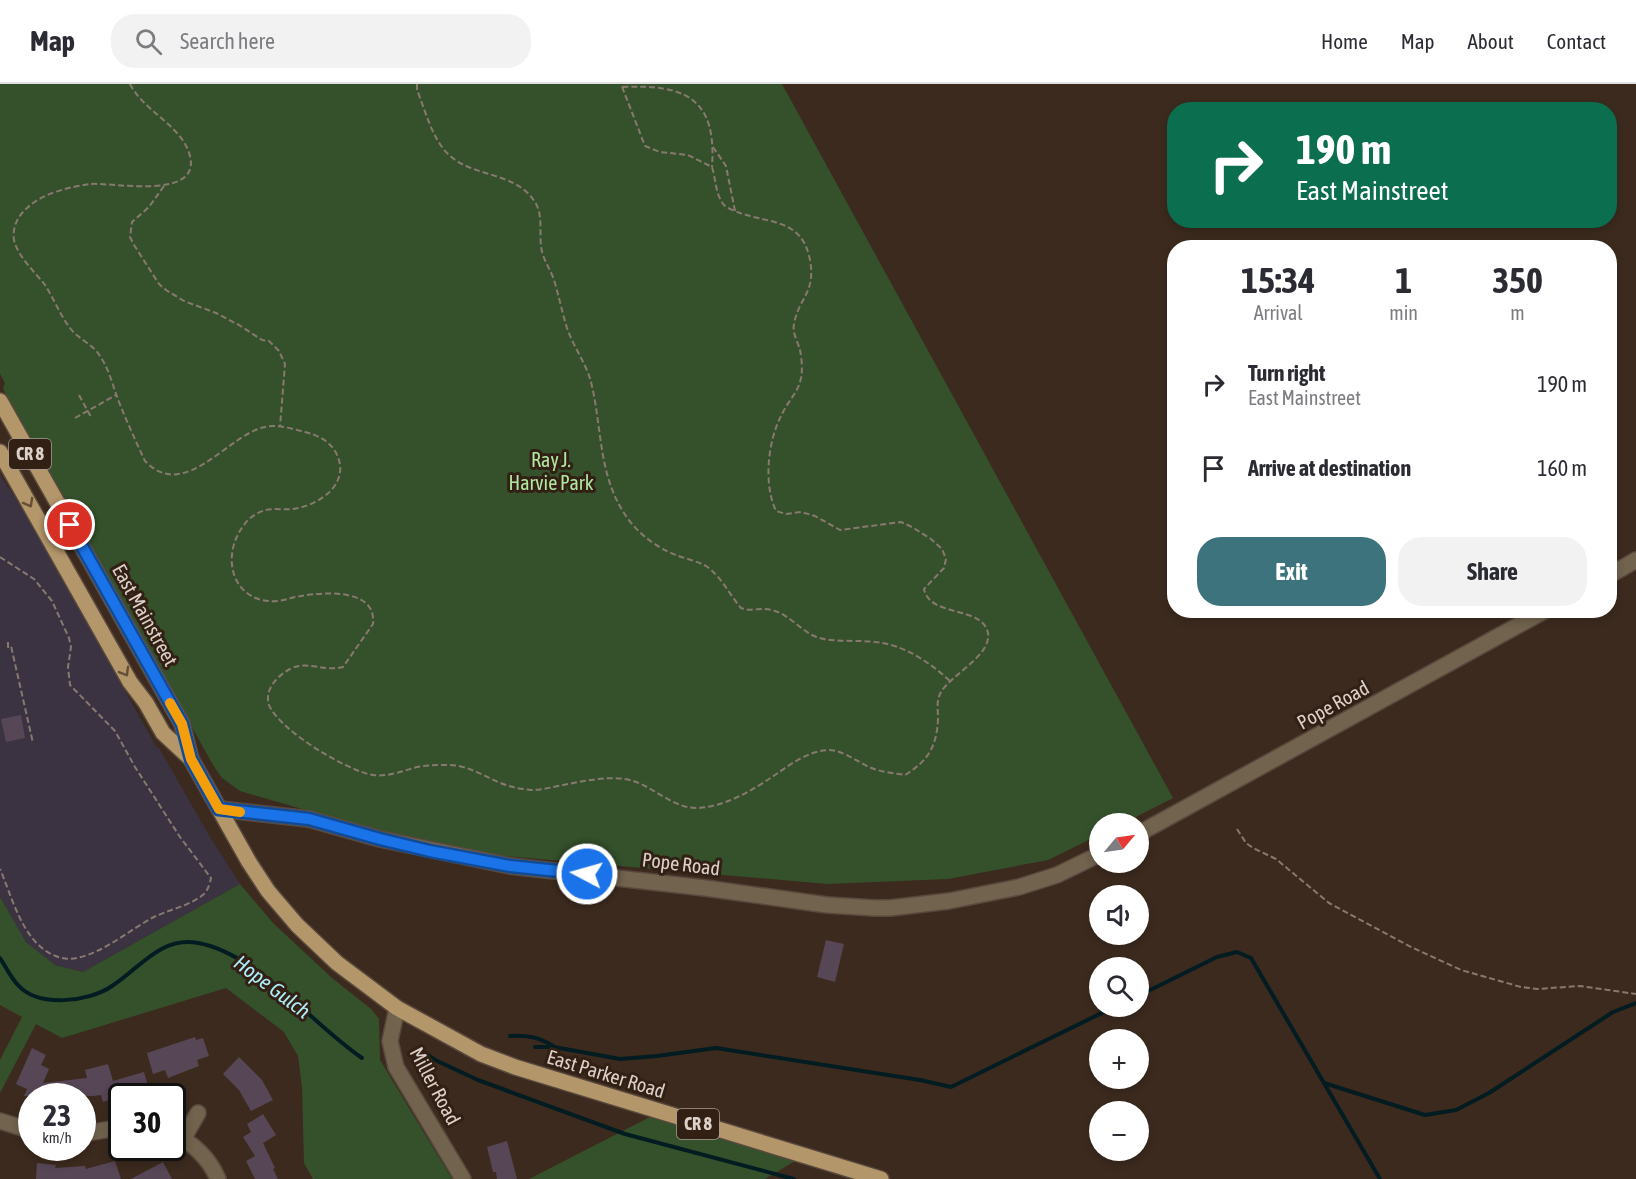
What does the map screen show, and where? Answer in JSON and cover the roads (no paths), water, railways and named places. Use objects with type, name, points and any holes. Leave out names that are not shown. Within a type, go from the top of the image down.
[{"type":"main road","name":"East Mainstreet","points":[[0,401],[182,724],[191,759],[256,873],[289,916],[337,963],[397,1008]]},
{"type":"main road","name":"East Mainstreet","points":[[0,452],[130,682],[146,703],[163,733],[191,759]]},
{"type":"main road","name":"East Parker Road","points":[[397,1008],[481,1054],[529,1072],[881,1179]]},
{"type":"street","points":[[1617,571],[1636,560]]},
{"type":"street","name":"Pope Road","points":[[1149,828],[1531,618]]},
{"type":"street","name":"Pope Road","points":[[219,809],[309,819],[380,839],[510,866],[854,907],[909,906],[949,901],[1019,887],[1057,875],[1089,859]]},
{"type":"street","name":"Miller Road","points":[[397,1008],[390,1041],[396,1067],[463,1179]]},
{"type":"street","points":[[186,1127],[198,1113]]},
{"type":"street","points":[[0,1121],[18,1127]]},
{"type":"street","points":[[186,1142],[203,1156],[218,1179]]},
{"type":"waterway","name":"Hope Gulch","points":[[0,958],[15,982],[27,992],[50,1000],[64,1000],[90,996],[112,986],[152,955],[173,944],[198,943],[220,949],[262,975],[362,1058]]},
{"type":"waterway","points":[[1149,991],[1217,957],[1237,952],[1251,958],[1380,1179]]},
{"type":"waterway","points":[[1324,1083],[1425,1115],[1456,1110],[1489,1093],[1613,1012],[1636,1003]]},
{"type":"waterway","points":[[535,1047],[554,1047],[620,1059],[716,1048],[920,1080],[951,1087],[1094,1017]]},
{"type":"waterway","points":[[510,1036],[533,1037],[553,1046]]},
{"type":"waterway","points":[[425,1053],[478,1080],[625,1134],[794,1179]]},
{"type":"park label","name":"Ray J. Harvie Park","points":[[551,472]]}]
